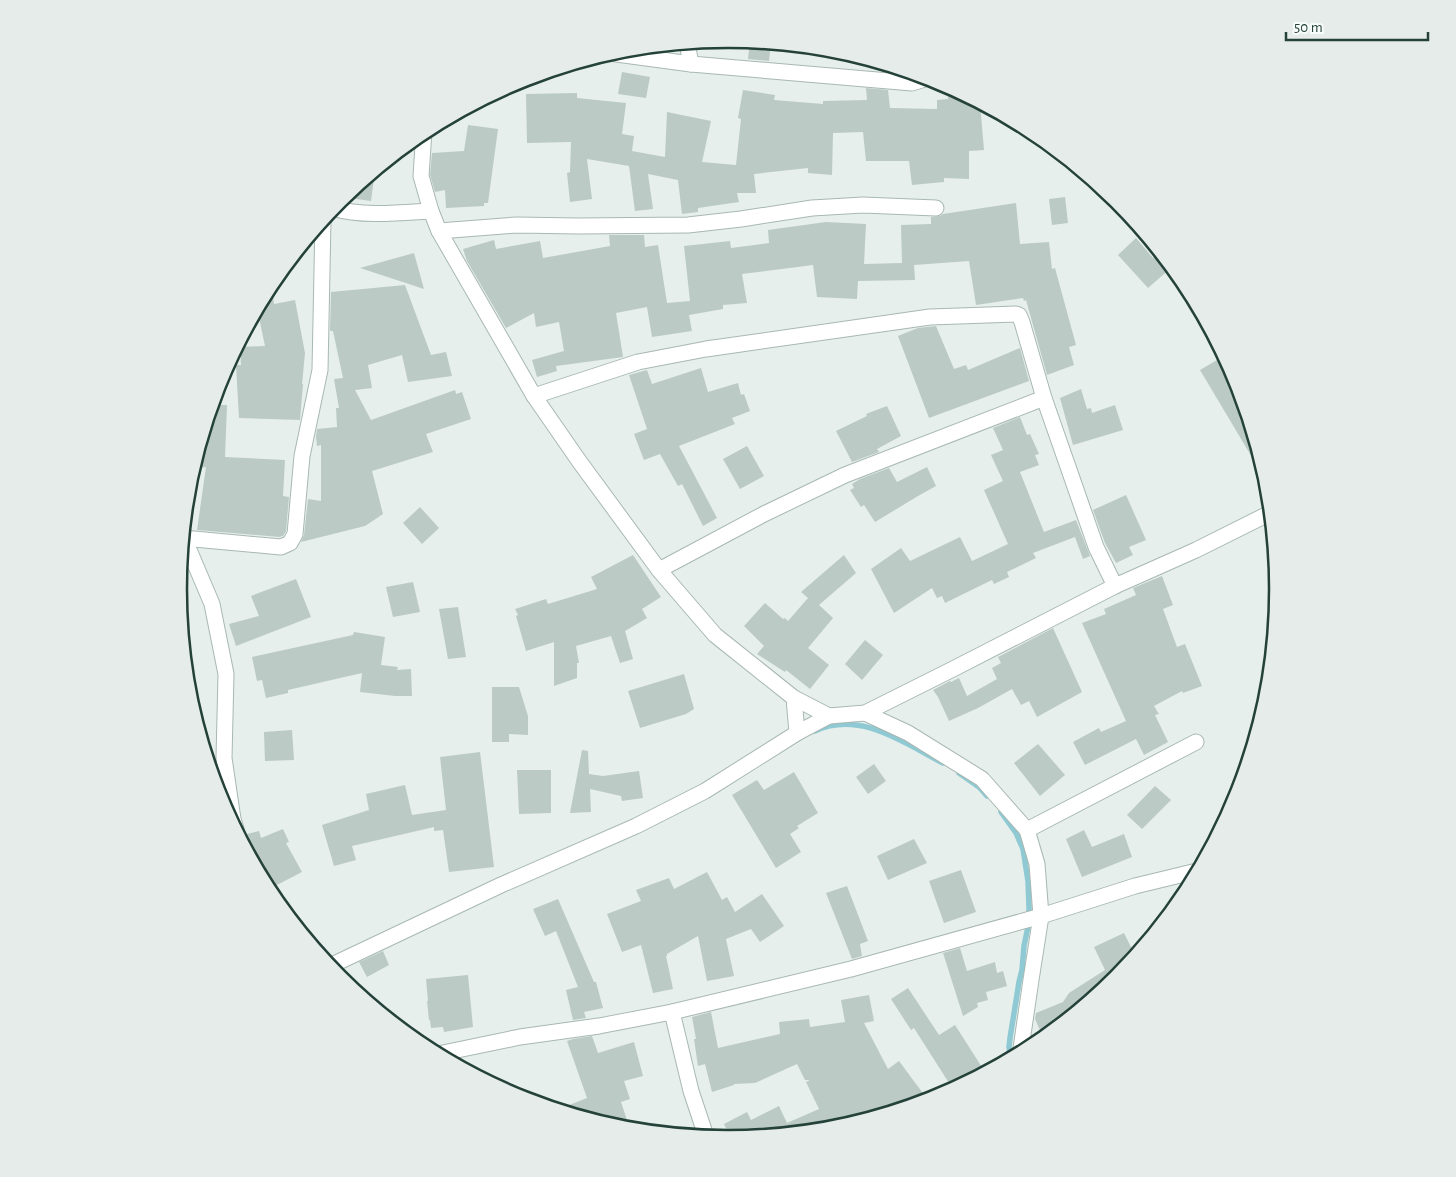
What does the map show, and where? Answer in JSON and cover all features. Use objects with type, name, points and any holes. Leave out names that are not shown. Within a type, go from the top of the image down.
[{"type":"street","points":[[688,49],[691,64]]},
{"type":"street","points":[[633,56],[691,64],[912,83],[917,82]]},
{"type":"street","points":[[423,142],[421,176],[431,211],[439,230],[534,396],[579,461],[658,570],[715,635],[794,698],[829,716]]},
{"type":"street","points":[[439,230],[516,225],[688,225],[812,208],[855,206],[936,208]]},
{"type":"street","points":[[341,210],[384,214],[431,211]]},
{"type":"street","points":[[190,539],[281,547],[290,543],[295,534],[302,456],[320,370],[323,230]]},
{"type":"street","points":[[534,396],[638,362],[706,349],[930,317],[1016,314],[1019,315],[1022,322],[1044,398],[1096,547],[1115,586]]},
{"type":"street","points":[[658,570],[764,514],[845,475],[1044,398]]},
{"type":"street","points":[[337,963],[501,885],[654,817],[705,791],[797,733],[829,716],[865,713],[1115,586],[1196,550],[1264,516]]},
{"type":"street","points":[[189,549],[212,604],[226,674],[224,758],[230,801]]},
{"type":"street","points":[[794,698],[797,733]]},
{"type":"street","points":[[865,713],[908,733],[982,779],[1027,830],[1037,864],[1041,916],[1022,1043]]},
{"type":"street","points":[[1027,830],[1196,742]]},
{"type":"street","points":[[449,1052],[520,1036],[599,1026],[672,1012],[851,968],[1041,916],[1135,886],[1188,873]]},
{"type":"street","points":[[672,1012],[691,1090],[704,1129]]},
{"type":"building","points":[[749,49],[770,50],[769,61],[748,59]]},
{"type":"building","points":[[622,72],[650,77],[646,98],[618,94]]},
{"type":"building","points":[[866,88],[888,90],[890,108],[937,109],[937,100],[948,99],[948,95],[981,110],[984,150],[969,151],[969,179],[944,178],[944,182],[912,185],[909,161],[866,161],[863,132],[833,133],[832,175],[808,173],[808,168],[754,174],[756,193],[737,193],[739,202],[698,208],[698,212],[682,214],[678,180],[648,174],[653,209],[635,211],[629,166],[587,159],[592,199],[570,202],[567,173],[570,172],[571,142],[527,143],[526,94],[577,93],[577,98],[626,103],[622,134],[634,136],[632,151],[665,157],[667,112],[711,121],[702,162],[736,165],[741,119],[738,118],[743,90],[775,95],[774,100],[823,104],[823,101],[867,100]]},
{"type":"building","points":[[468,125],[498,129],[488,203],[484,203],[484,206],[446,208],[445,190],[435,192],[430,175],[432,153],[464,151]]},
{"type":"building","points":[[374,180],[371,201],[353,199]]},
{"type":"building","points":[[1065,197],[1068,223],[1052,225],[1049,199]]},
{"type":"building","points":[[1016,203],[1020,244],[1049,242],[1052,269],[1055,268],[1076,345],[1069,347],[1074,365],[1047,375],[1026,300],[1024,301],[1023,298],[976,305],[969,261],[914,265],[915,280],[858,281],[857,299],[817,297],[813,265],[742,274],[747,303],[723,305],[723,309],[689,315],[692,331],[652,337],[647,307],[616,313],[623,357],[556,366],[557,371],[537,377],[532,360],[564,351],[559,322],[536,327],[534,313],[506,328],[467,261],[463,249],[494,240],[496,249],[540,241],[543,258],[610,246],[609,235],[644,235],[645,247],[658,245],[667,303],[690,301],[684,246],[730,241],[731,248],[769,243],[768,230],[826,222],[866,224],[864,264],[902,263],[901,225],[931,224],[931,217],[943,214]]},
{"type":"building","points":[[1136,238],[1153,258],[1155,256],[1166,272],[1148,288],[1118,255]]},
{"type":"building","points":[[414,253],[424,289],[360,268]]},
{"type":"building","points":[[405,285],[431,355],[446,352],[452,376],[408,382],[402,355],[368,365],[372,388],[355,390],[371,420],[455,390],[456,394],[462,392],[471,419],[426,434],[433,452],[372,471],[383,514],[365,526],[301,542],[304,535],[308,499],[321,501],[321,445],[317,446],[317,429],[337,427],[336,408],[339,408],[334,379],[343,378],[333,331],[330,331],[331,292]]},
{"type":"building","points":[[273,296],[274,304],[295,300],[305,353],[300,420],[239,418],[236,365],[241,365],[240,355],[244,347],[265,346],[259,318]]},
{"type":"building","points":[[936,326],[954,369],[966,365],[968,370],[1020,348],[1029,381],[929,418],[898,336],[918,328]]},
{"type":"building","points":[[1218,360],[1228,381],[1254,460],[1200,370]]},
{"type":"building","points":[[701,368],[708,392],[738,383],[741,395],[744,394],[750,411],[732,418],[735,424],[679,446],[717,518],[703,526],[682,484],[678,486],[660,454],[644,460],[634,434],[647,429],[629,375],[647,370],[652,384]]},
{"type":"building","points":[[1081,389],[1087,409],[1091,408],[1092,413],[1115,405],[1123,430],[1073,445],[1060,398]]},
{"type":"building","points":[[220,405],[227,405],[225,457],[285,460],[283,496],[289,497],[286,531],[283,536],[197,530],[206,467],[200,468],[216,415]]},
{"type":"building","points":[[887,406],[901,436],[877,449],[879,452],[852,462],[836,431],[867,416],[866,414]]},
{"type":"building","points":[[1020,417],[1027,435],[1030,434],[1039,454],[1035,455],[1039,465],[1020,472],[1044,532],[1076,520],[1090,556],[1083,559],[1075,537],[1033,553],[1036,558],[1007,572],[1009,577],[994,584],[992,580],[945,603],[942,596],[937,598],[932,588],[894,613],[871,569],[901,548],[910,561],[960,537],[972,561],[1008,544],[984,490],[1003,481],[991,455],[1003,450],[993,428]]},
{"type":"building","points":[[747,446],[764,476],[740,489],[723,459]]},
{"type":"building","points":[[927,467],[936,486],[875,522],[864,505],[861,507],[850,490],[854,488],[852,484],[860,479],[889,468],[897,482]]},
{"type":"building","points":[[1126,495],[1146,540],[1129,547],[1133,555],[1116,563],[1105,543],[1093,510]]},
{"type":"building","points":[[420,507],[439,528],[422,544],[403,523]]},
{"type":"building","points":[[633,555],[661,597],[642,609],[647,618],[625,631],[633,659],[620,663],[611,636],[576,646],[579,663],[577,663],[577,678],[554,686],[554,642],[526,651],[515,609],[546,599],[548,604],[597,589],[591,577]]},
{"type":"building","points":[[844,555],[856,573],[819,605],[833,618],[808,648],[829,665],[810,689],[786,670],[785,672],[757,654],[764,646],[744,626],[765,603],[783,619],[785,618],[788,621],[808,598],[801,592]]},
{"type":"building","points":[[1162,576],[1173,605],[1163,609],[1177,647],[1185,644],[1202,686],[1183,693],[1182,691],[1154,706],[1159,714],[1155,715],[1168,742],[1144,755],[1136,739],[1085,765],[1073,742],[1099,728],[1101,732],[1126,721],[1082,623],[1106,614],[1104,609],[1136,595],[1133,588]]},
{"type":"building","points":[[296,579],[311,617],[236,646],[229,624],[259,616],[251,596]]},
{"type":"building","points":[[413,582],[420,612],[393,617],[386,587]]},
{"type":"building","points":[[458,607],[466,657],[448,659],[439,609]]},
{"type":"building","points":[[1053,628],[1082,692],[1037,717],[1029,701],[1021,705],[1012,689],[978,708],[949,721],[933,690],[959,678],[967,696],[997,679],[992,668],[1001,663],[998,657]]},
{"type":"building","points":[[354,632],[385,637],[381,665],[398,667],[397,670],[411,669],[412,696],[360,692],[362,673],[288,690],[288,693],[266,698],[262,680],[257,681],[252,657],[353,635]]},
{"type":"building","points":[[865,640],[883,655],[862,680],[845,664]]},
{"type":"building","points":[[684,674],[694,709],[686,714],[640,728],[628,691]]},
{"type":"building","points":[[492,687],[519,687],[528,716],[528,735],[509,734],[509,742],[492,742]]},
{"type":"building","points":[[292,730],[294,760],[265,761],[264,732]]},
{"type":"building","points":[[1038,744],[1065,775],[1040,796],[1014,763]]},
{"type":"building","points":[[582,750],[588,751],[589,774],[603,776],[639,771],[643,798],[622,801],[621,796],[590,789],[591,812],[570,813]]},
{"type":"building","points":[[480,752],[494,867],[449,872],[443,830],[434,831],[434,827],[352,846],[356,860],[334,866],[322,825],[369,810],[366,794],[405,785],[412,815],[446,810],[440,757]]},
{"type":"building","points":[[874,764],[886,781],[868,794],[856,777]]},
{"type":"building","points":[[517,770],[551,770],[551,813],[519,814]]},
{"type":"building","points":[[794,772],[818,813],[797,826],[799,828],[790,834],[801,852],[776,868],[732,795],[757,780],[764,790]]},
{"type":"building","points":[[1155,786],[1171,800],[1142,829],[1127,815]]},
{"type":"building","points":[[283,829],[289,842],[286,843],[302,872],[276,886],[246,834],[259,831],[261,838]]},
{"type":"building","points":[[1084,830],[1092,847],[1124,834],[1132,857],[1082,877],[1066,839]]},
{"type":"building","points":[[914,839],[927,863],[888,880],[877,856]]},
{"type":"building","points":[[961,870],[976,912],[944,923],[929,881]]},
{"type":"building","points":[[707,872],[722,900],[727,897],[735,912],[762,894],[784,926],[760,942],[751,929],[726,939],[734,976],[707,981],[698,936],[666,956],[673,989],[653,993],[641,945],[622,952],[607,914],[641,901],[636,890],[669,878],[674,889]]},
{"type":"building","points":[[847,886],[868,941],[860,944],[862,956],[852,959],[826,893]]},
{"type":"building","points":[[558,899],[594,982],[596,982],[603,1008],[584,1012],[586,1018],[573,1020],[566,990],[578,987],[556,931],[545,936],[533,909]]},
{"type":"building","points":[[1124,933],[1132,949],[1085,995],[1040,1030],[1035,1019],[1036,1013],[1063,1002],[1069,993],[1105,970],[1094,947]]},
{"type":"building","points":[[960,948],[967,971],[995,962],[997,973],[1003,971],[1007,986],[986,992],[988,1000],[977,1003],[978,1007],[963,1016],[943,953]]},
{"type":"building","points":[[383,951],[389,965],[367,977],[359,962]]},
{"type":"building","points":[[468,975],[473,1027],[444,1032],[443,1027],[431,1028],[426,979]]},
{"type":"building","points":[[908,988],[939,1035],[955,1025],[981,1066],[948,1082],[914,1028],[911,1030],[891,999]]},
{"type":"building","points":[[869,995],[874,1021],[864,1023],[888,1069],[899,1061],[923,1093],[902,1101],[834,1119],[799,1125],[727,1130],[724,1124],[747,1112],[751,1120],[779,1106],[787,1123],[819,1109],[806,1082],[810,1080],[805,1080],[797,1064],[755,1083],[734,1084],[712,1092],[705,1064],[698,1066],[692,1017],[711,1012],[718,1048],[780,1034],[779,1022],[809,1019],[810,1027],[845,1022],[841,1000]]},
{"type":"building","points":[[592,1036],[598,1053],[634,1042],[643,1076],[624,1081],[630,1099],[621,1102],[627,1120],[569,1105],[587,1098],[567,1041]]},
{"type":"waterway","points":[[815,731],[849,724],[865,727],[897,739],[943,763]]},
{"type":"waterway","points":[[959,773],[979,787],[987,796]]},
{"type":"waterway","points":[[1001,812],[1016,833],[1023,849],[1028,881],[1029,922],[1010,1050]]}]
